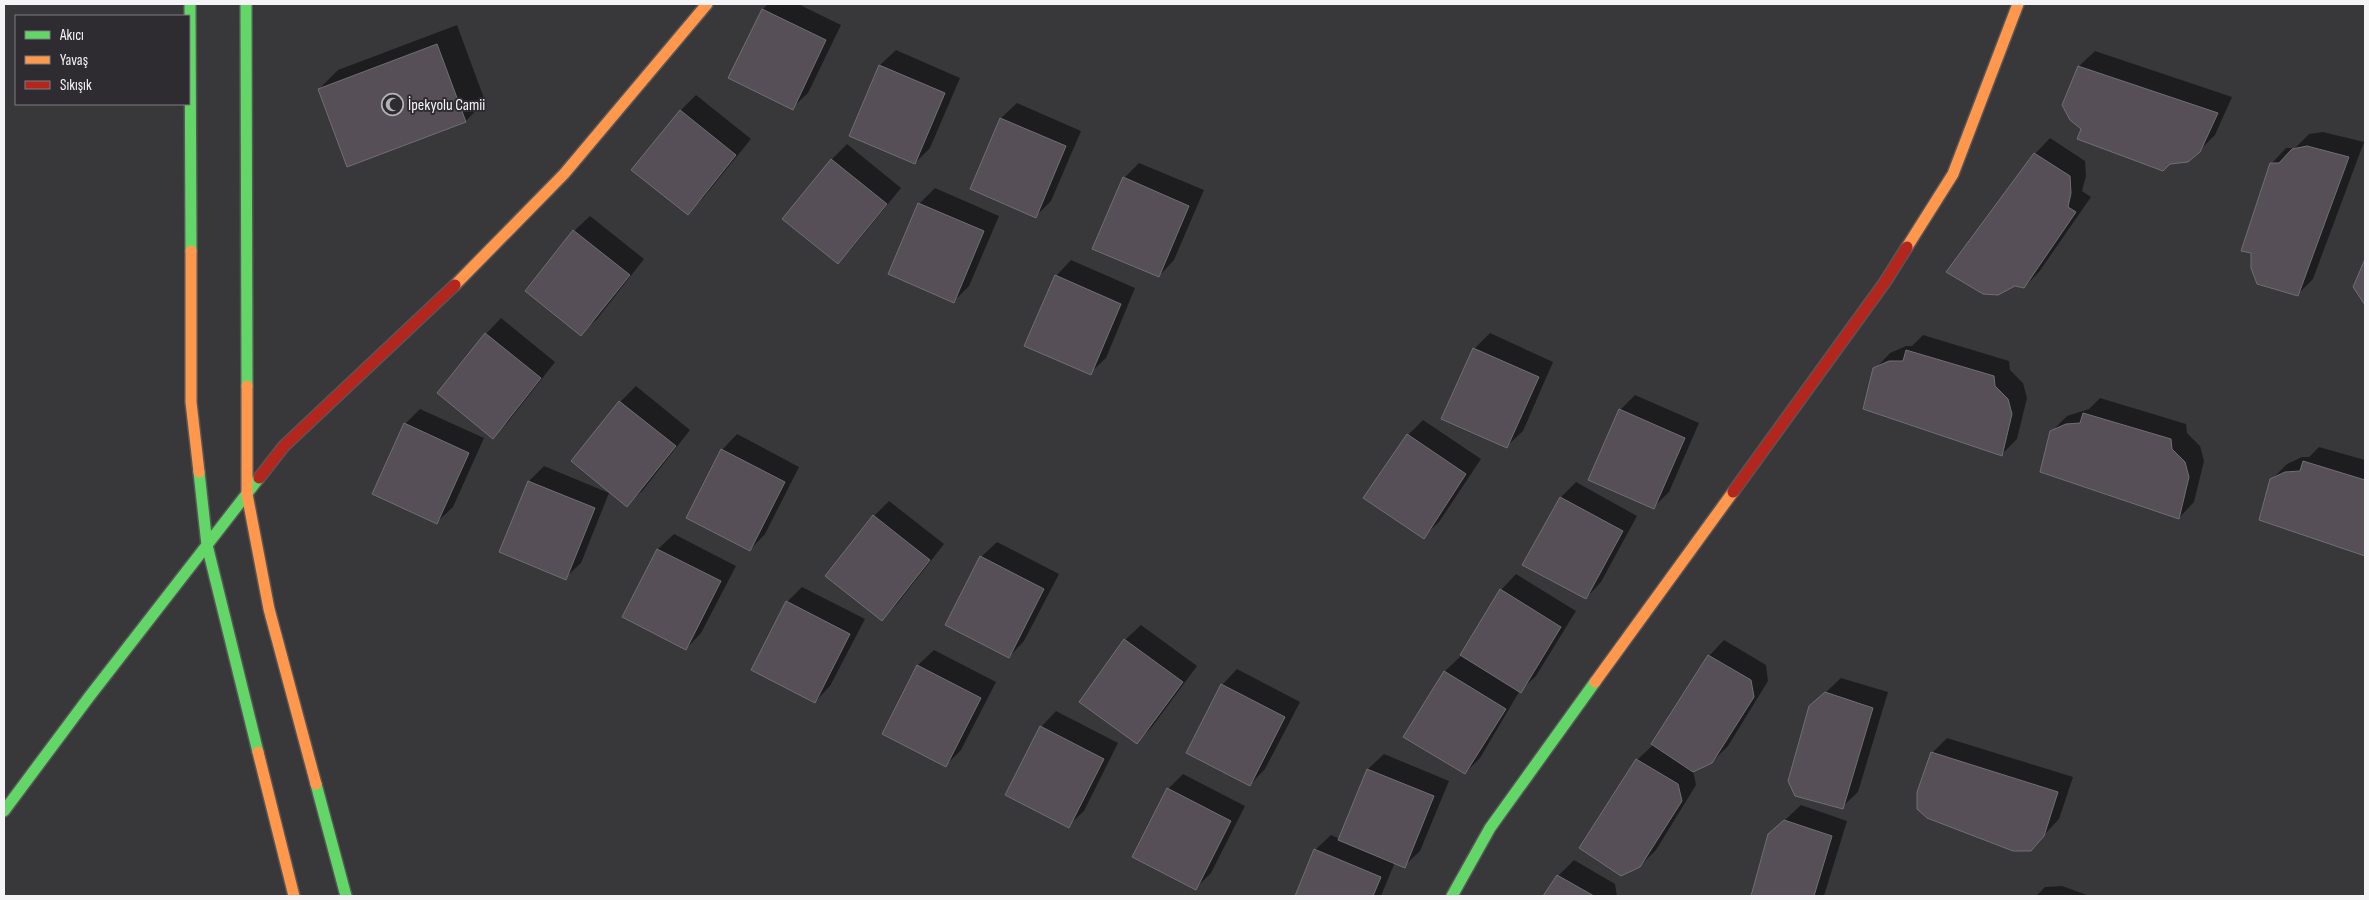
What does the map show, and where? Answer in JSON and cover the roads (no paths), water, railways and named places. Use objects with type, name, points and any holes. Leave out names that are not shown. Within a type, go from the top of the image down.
[{"type":"street","points":[[190,4],[191,402],[207,545],[294,896]]},
{"type":"street","points":[[246,4],[247,494],[269,609],[346,896]]},
{"type":"street","points":[[4,811],[284,446],[433,307],[564,174],[707,4]]},
{"type":"street","points":[[1452,896],[1490,828],[1885,282],[1953,174],[2018,4]]},
{"type":"place","name":"İpekyolu Camii","points":[[392,105]]}]
